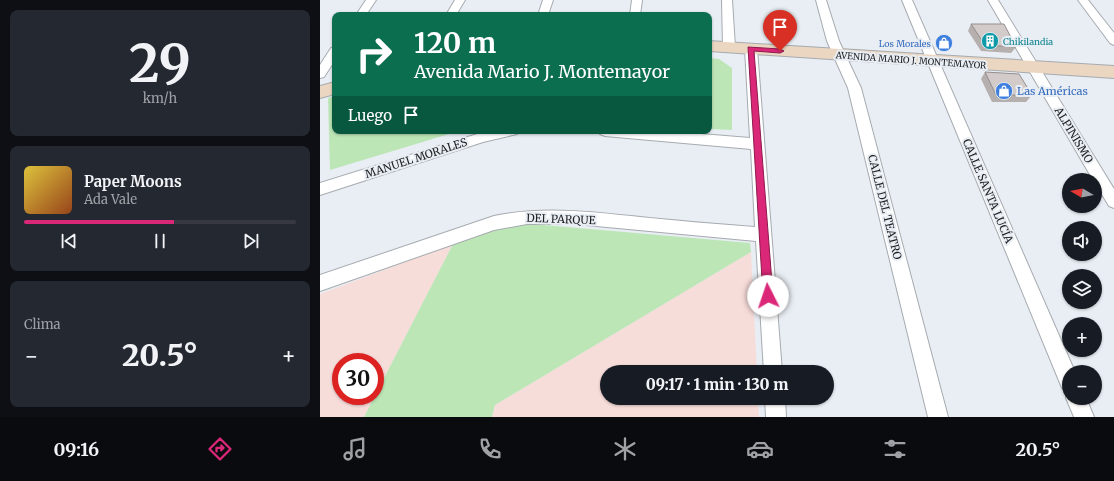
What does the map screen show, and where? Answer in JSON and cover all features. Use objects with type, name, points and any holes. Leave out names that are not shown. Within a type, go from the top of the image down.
[{"type":"main road","name":"AVENIDA MARIO J. MONTEMAYOR","points":[[712,46],[1114,72]]},
{"type":"main road","points":[[320,92],[332,89]]},
{"type":"street","points":[[363,12],[372,0]]},
{"type":"street","points":[[453,12],[460,0]]},
{"type":"street","points":[[544,12],[548,0]]},
{"type":"street","points":[[635,12],[637,0]]},
{"type":"street","points":[[727,0],[729,48]]},
{"type":"street","name":"CALLE DEL TEATRO","points":[[822,0],[832,38],[839,55],[848,69],[856,94],[938,417]]},
{"type":"street","name":"CALLE SANTA LUCÍA","points":[[908,0],[1062,365]]},
{"type":"street","name":"ALPINISMO","points":[[993,0],[1114,202]]},
{"type":"street","points":[[1082,0],[1114,41]]},
{"type":"street","points":[[751,49],[773,365]]},
{"type":"street","points":[[320,74],[332,56]]},
{"type":"street","name":"MANUEL MORALES","points":[[320,189],[482,137],[497,134]]},
{"type":"street","points":[[640,134],[758,144]]},
{"type":"street","name":"DEL PARQUE","points":[[320,283],[494,222],[513,218],[546,216],[764,235]]},
{"type":"street","points":[[775,405],[776,417]]},
{"type":"street","points":[[1079,405],[1084,417]]},
{"type":"shaded area","points":[[453,244],[384,378],[384,353],[332,353],[332,405],[370,405],[364,417],[320,417],[320,294]]},
{"type":"shaded area","points":[[751,252],[757,365],[600,365],[600,405],[758,405],[759,417],[492,417],[495,405]]},
{"type":"green space","points":[[712,58],[719,59],[732,68],[732,130],[712,129]]},
{"type":"green space","points":[[332,97],[332,134],[449,134],[330,170],[328,98]]},
{"type":"green space","points":[[533,224],[750,243],[751,252],[495,405],[492,417],[364,417],[370,405],[384,405],[384,378],[453,244],[496,226]]},
{"type":"building","points":[[971,24],[1004,24],[1016,47],[985,45]]},
{"type":"building","points":[[985,72],[1019,74],[1032,95],[996,95]]},
{"type":"place","name":"Chikilandia","points":[[990,41]]},
{"type":"place","name":"Los Morales","points":[[944,43]]},
{"type":"place","name":"Las Américas","points":[[1004,91]]},
{"type":"route","points":[[768,296],[751,49],[780,51]]}]
